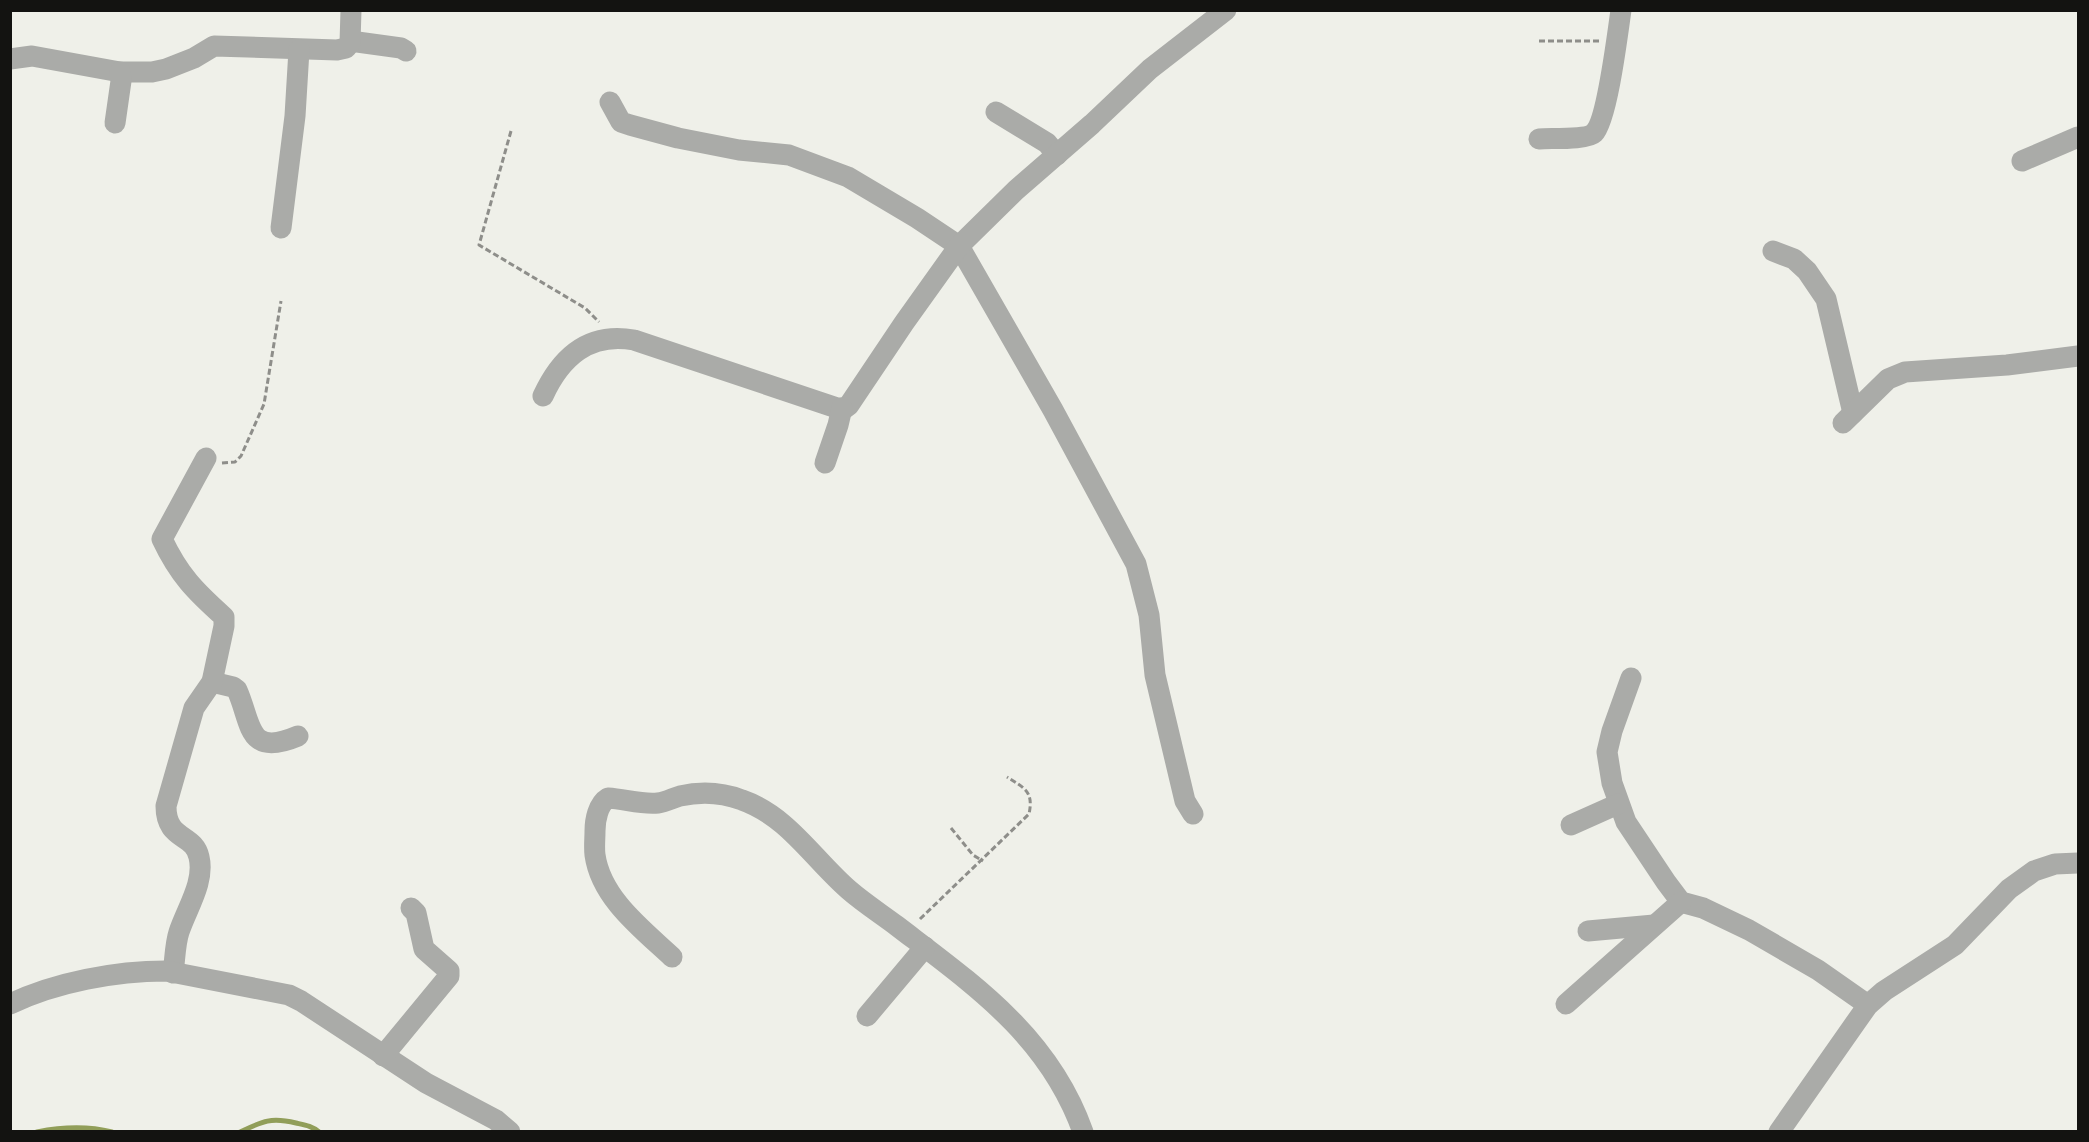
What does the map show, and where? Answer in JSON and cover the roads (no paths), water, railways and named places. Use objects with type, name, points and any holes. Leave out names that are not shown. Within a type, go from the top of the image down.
[{"type":"street","points":[[10,59],[32,56],[120,72],[166,69],[194,58],[214,46],[338,50],[346,48],[350,41],[351,10]]},
{"type":"street","points":[[1539,139],[1586,136],[1594,133],[1608,93],[1621,10]]},
{"type":"street","points":[[543,396],[551,379],[565,360],[587,345],[611,338],[634,340],[842,408],[849,405],[959,246],[1016,190],[1212,14]]},
{"type":"street","points":[[350,41],[401,48],[406,51]]},
{"type":"street","points":[[281,228],[295,116],[299,50]]},
{"type":"street","points":[[115,123],[122,81],[120,72]]},
{"type":"street","points":[[610,102],[621,122],[630,125],[739,150],[789,155],[848,177],[959,246],[1053,410],[1136,564],[1149,615],[1155,675],[1185,801],[1193,814]]},
{"type":"street","points":[[996,112],[1047,143],[1057,154]]},
{"type":"street","points":[[2022,161],[2079,136]]},
{"type":"street","points":[[1773,251],[1794,259],[1815,282],[1826,299],[1848,418],[1888,379],[1905,372],[2007,365],[2079,356]]},
{"type":"street","points":[[825,463],[842,408]]},
{"type":"street","points":[[173,973],[177,938],[196,890],[200,864],[199,854],[194,846],[169,825],[166,806],[195,708],[212,682],[222,641],[224,617],[191,587],[162,539],[206,458]]},
{"type":"street","points":[[1631,678],[1612,730],[1607,752],[1612,783],[1626,822],[1681,902],[1703,908],[1749,930],[1818,970],[1868,1005]]},
{"type":"street","points":[[212,682],[237,690],[246,720],[257,738],[265,742],[283,742],[298,736]]},
{"type":"street","points":[[672,957],[633,920],[609,892],[599,873],[594,854],[595,821],[602,803],[608,798],[659,803],[695,793],[711,792],[729,795],[761,808],[779,819],[844,886],[981,990],[1020,1028],[1058,1076],[1083,1131]]},
{"type":"street","points":[[1571,825],[1618,804]]},
{"type":"street","points":[[1779,1131],[1868,1005],[1884,991],[1955,945],[2009,889],[2034,871],[2055,864],[2079,863]]},
{"type":"street","points":[[1566,1004],[1681,902]]},
{"type":"street","points":[[383,1056],[449,976],[449,971],[424,949],[416,913],[411,908]]},
{"type":"street","points":[[1588,931],[1654,925]]},
{"type":"street","points":[[867,1016],[925,947]]},
{"type":"street","points":[[10,1004],[37,993],[81,981],[145,971],[173,973],[289,995],[311,1006],[426,1083],[496,1120],[510,1131]]},
{"type":"waterway","points":[[240,1132],[273,1120],[305,1125],[319,1132]]},
{"type":"waterway","points":[[37,1132],[75,1128],[112,1132]]}]
